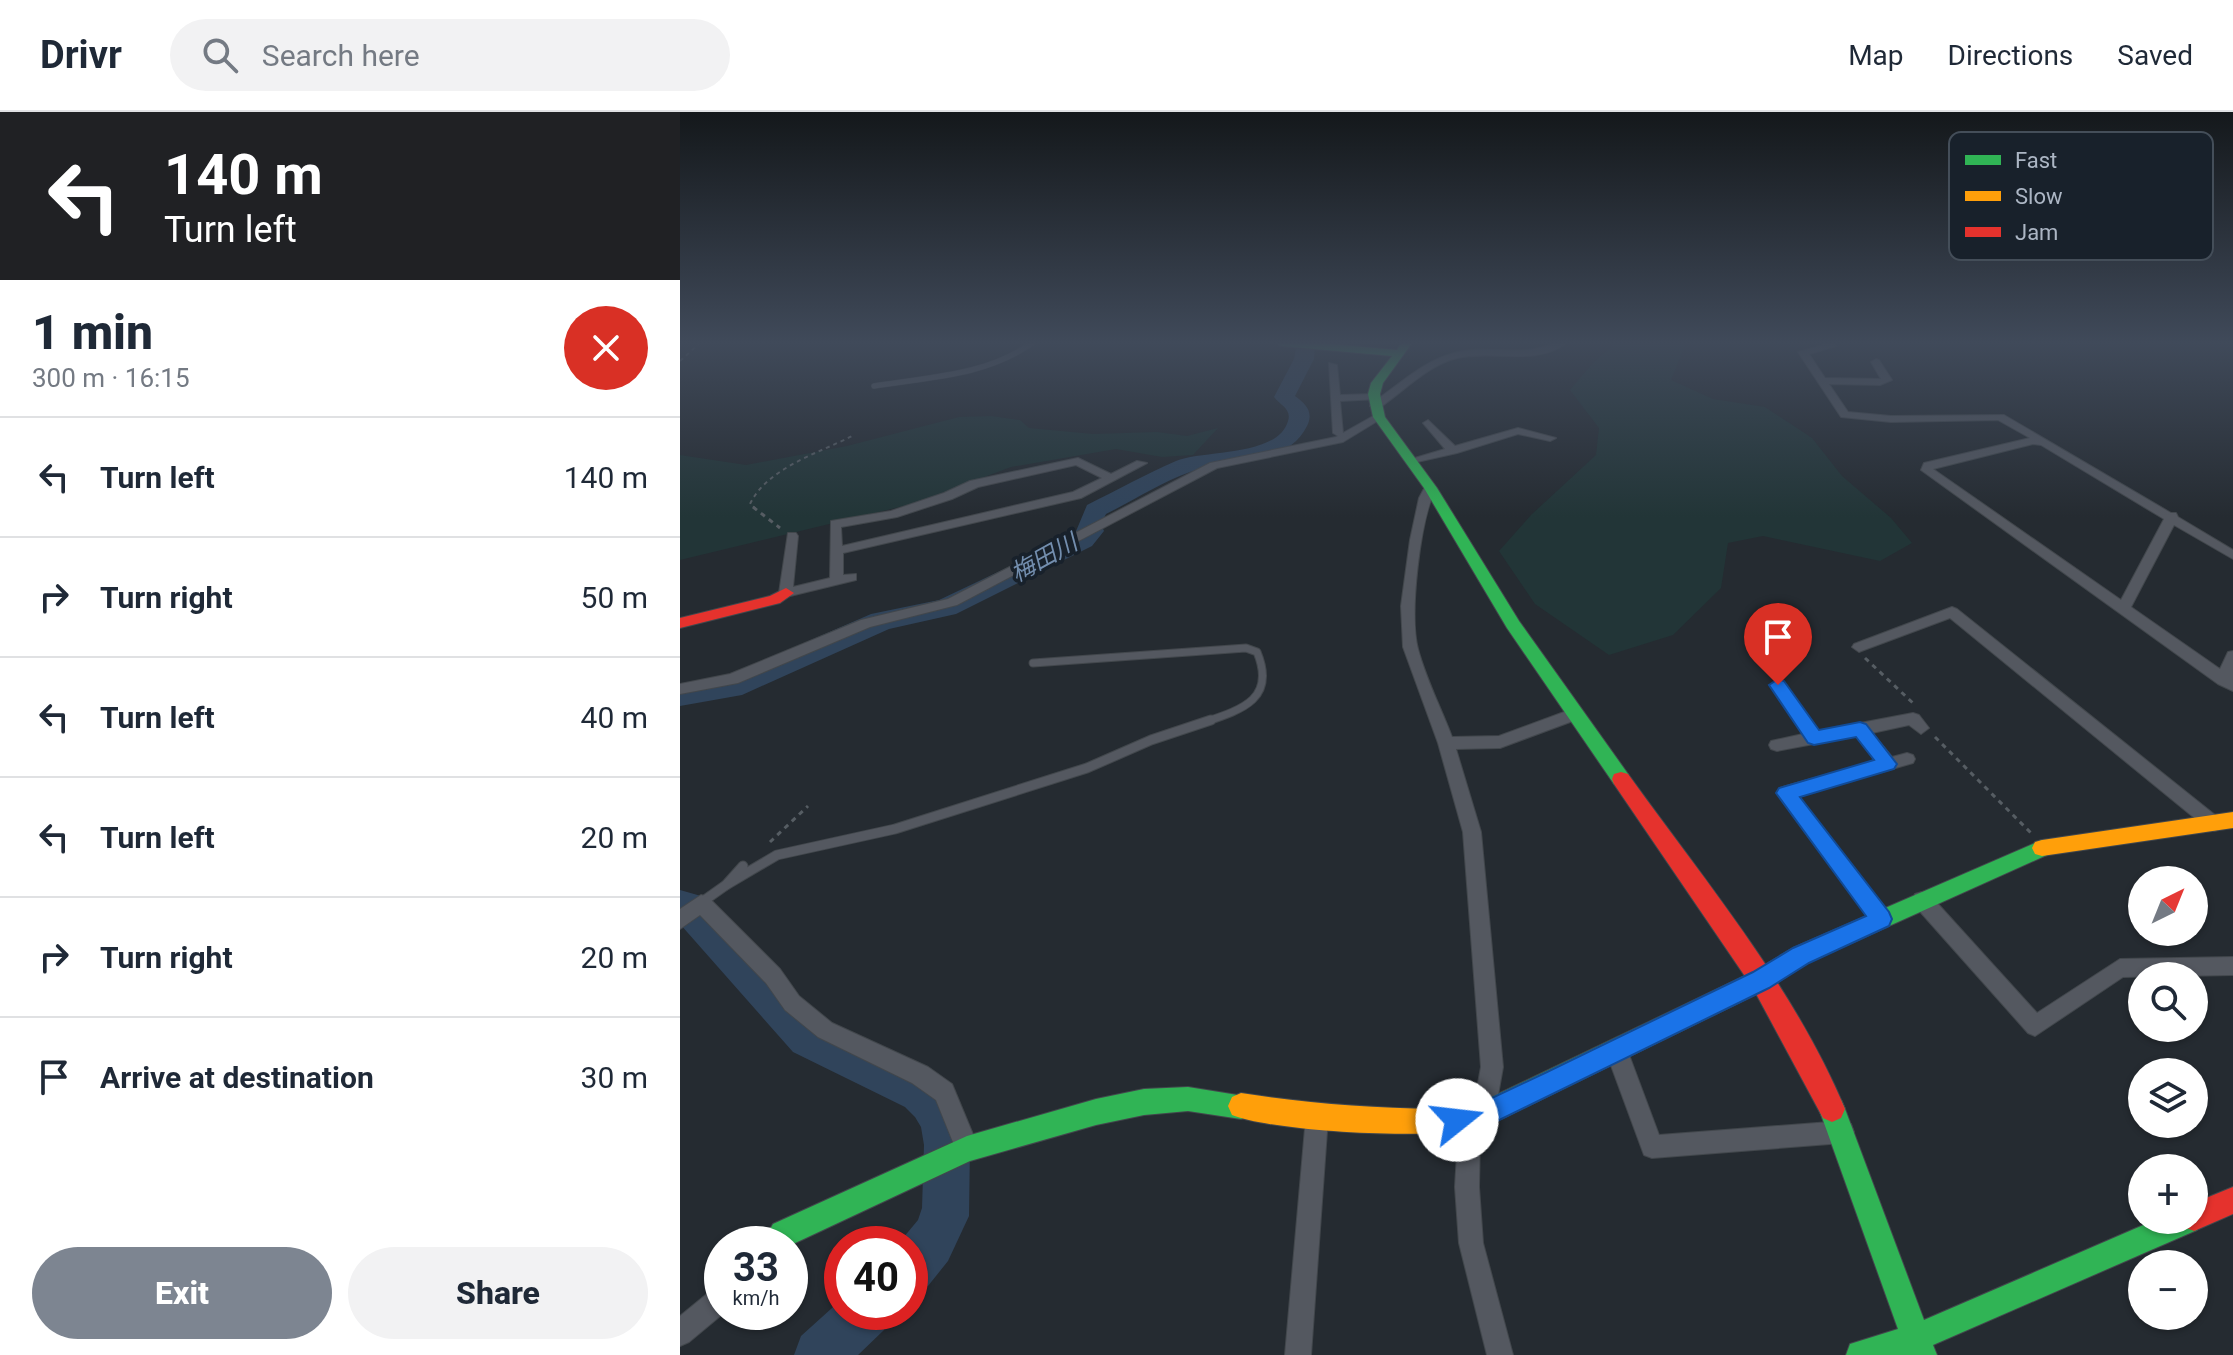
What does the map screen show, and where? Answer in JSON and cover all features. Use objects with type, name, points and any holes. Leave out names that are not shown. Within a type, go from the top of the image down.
[{"type":"street","points":[[1335,401],[1338,433]]},
{"type":"street","points":[[1349,401],[1376,407]]},
{"type":"street","points":[[1376,401],[1376,407],[1430,488],[1513,624],[1761,980],[1805,1050],[1843,1132],[1919,1346]]},
{"type":"street","points":[[680,689],[733,679],[866,623],[952,602],[1214,465],[1339,440],[1385,401]]},
{"type":"street","points":[[1836,401],[1845,415],[1891,419],[2000,417],[2172,516],[2233,555]]},
{"type":"street","points":[[1428,423],[1453,451]]},
{"type":"street","points":[[1412,462],[1518,431],[1550,438]]},
{"type":"street","points":[[2044,442],[2033,441],[1928,465],[1927,470],[2228,683],[2233,656]]},
{"type":"street","points":[[680,623],[775,600],[786,593],[844,578],[836,551],[835,524],[918,507],[974,484],[1078,461],[1110,478]]},
{"type":"street","points":[[836,551],[1077,495],[1141,463]]},
{"type":"street","points":[[1430,488],[1416,540],[1408,606],[1410,647],[1446,743],[1472,832],[1492,1067],[1487,1095],[1469,1136],[1467,1187],[1471,1243],[1500,1355]]},
{"type":"street","points":[[2122,610],[2172,516]]},
{"type":"street","points":[[786,536],[786,593]]},
{"type":"street","points":[[1859,647],[1952,612],[2224,822]]},
{"type":"street","points":[[1778,685],[1814,738]]},
{"type":"street","points":[[1446,743],[1500,742],[1575,714]]},
{"type":"street","points":[[1777,745],[1913,719],[1927,730]]},
{"type":"street","points":[[1860,729],[1888,764]]},
{"type":"street","points":[[1881,919],[1786,793],[1907,759]]},
{"type":"street","points":[[800,1226],[954,1155],[1096,1112],[1144,1102],[1188,1099],[1317,1117],[1439,1122],[1476,1118],[1761,980],[1801,955],[2045,847],[2090,838],[2224,822]]},
{"type":"street","points":[[1922,900],[2035,1026],[2120,968],[2233,966]]},
{"type":"street","points":[[682,919],[701,903],[773,976],[792,1003],[825,1030],[920,1075],[944,1092],[954,1155]]},
{"type":"street","points":[[1617,1052],[1652,1147],[1843,1132]]},
{"type":"street","points":[[1298,1355],[1317,1117]]},
{"type":"street","points":[[2208,1211],[2233,1200]]},
{"type":"street","points":[[1861,1355],[1919,1346],[2157,1234]]},
{"type":"street","points":[[680,1333],[704,1313]]},
{"type":"lane","points":[[701,903],[777,855],[895,829],[1087,768],[1151,740],[1226,715],[1253,699],[1264,684],[1265,671],[1257,652],[1246,648],[1033,663]]},
{"type":"lane","points":[[726,885],[743,866]]},
{"type":"path","points":[[786,536],[778,525],[757,513],[750,504],[754,493],[771,479],[852,436]]},
{"type":"path","points":[[1859,647],[1870,665],[1883,673],[1889,684],[1916,706]]},
{"type":"path","points":[[1927,730],[2045,847]]},
{"type":"path","points":[[743,866],[808,806]]},
{"type":"shaded area","points":[[1578,401],[1726,401],[1765,407],[1812,438],[1842,476],[1891,518],[1912,543],[1880,561],[1763,536],[1728,543],[1721,588],[1673,635],[1609,655],[1535,604],[1499,551],[1531,515],[1596,455],[1599,428]]},
{"type":"shaded area","points":[[991,416],[1020,420],[1029,428],[1093,434],[1157,432],[1187,436],[1218,428],[1193,455],[1162,457],[1116,449],[1011,467],[912,504],[680,560],[680,455],[746,465],[847,446],[959,417]]},
{"type":"waterway","name":"梅田川","points":[[680,695],[731,687],[881,621],[946,608],[1083,541],[1091,531],[1089,524],[1096,510],[1187,465],[1206,464],[1273,448],[1292,435],[1300,419],[1298,408],[1289,401]]},
{"type":"waterway","name":"梅田川","points":[[680,907],[695,910],[808,1037],[921,1091],[931,1102],[946,1134],[947,1170],[946,1212],[943,1223],[928,1246]]},
{"type":"waterway","name":"梅田川","points":[[820,1355],[847,1330]]},
{"type":"traffic: fast","points":[[1376,401],[1379,417],[1430,488],[1513,624],[1621,779]]},
{"type":"traffic: fast","points":[[1480,1116],[1761,980],[1801,955],[2042,848]]},
{"type":"traffic: fast","points":[[800,1226],[967,1149],[1096,1112],[1144,1102],[1188,1099],[1241,1106]]},
{"type":"traffic: fast","points":[[1832,1109],[1922,1355]]},
{"type":"traffic: fast","points":[[1861,1355],[1916,1338],[2155,1234]]},
{"type":"traffic: slow","points":[[2042,848],[2233,820]]},
{"type":"traffic: slow","points":[[1241,1106],[1317,1117],[1439,1122],[1480,1116]]},
{"type":"traffic: jam","points":[[680,623],[775,600],[786,593]]},
{"type":"traffic: jam","points":[[1621,779],[1761,981],[1832,1109]]},
{"type":"traffic: jam","points":[[2208,1211],[2233,1200]]},
{"type":"route","points":[[1457,1120],[1476,1118],[1556,1081],[1761,980],[1801,955],[1881,919],[1786,793],[1888,764],[1860,729],[1814,738],[1778,685]]}]
